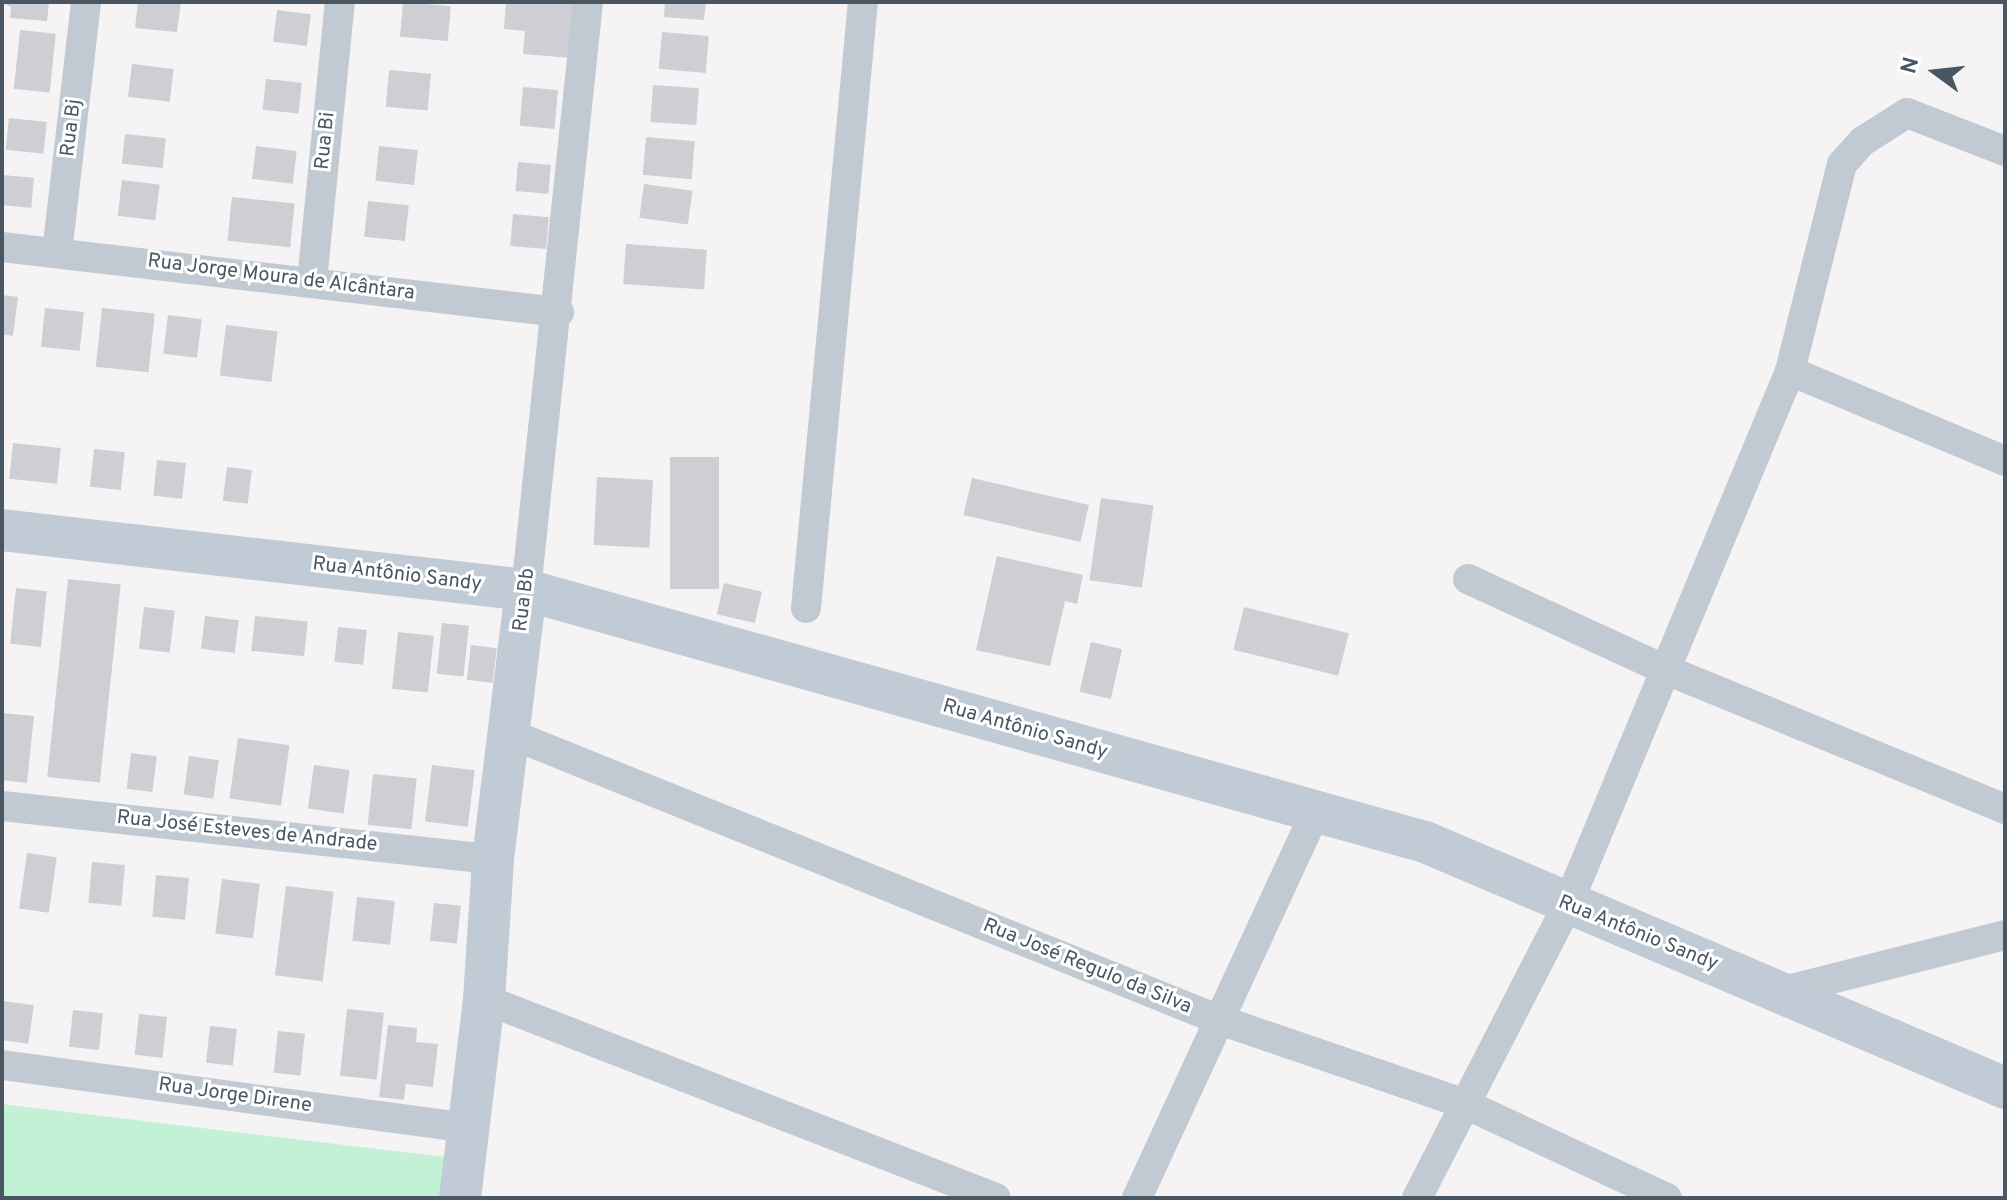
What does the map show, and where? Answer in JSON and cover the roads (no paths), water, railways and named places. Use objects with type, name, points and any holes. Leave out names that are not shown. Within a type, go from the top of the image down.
[{"type":"street","name":"Rua Bj","points":[[57,253],[86,2]]},
{"type":"street","name":"Rua Bi","points":[[312,281],[340,2]]},
{"type":"street","name":"Rua Bb","points":[[460,1198],[484,999],[493,859],[559,312],[588,2]]},
{"type":"street","points":[[806,608],[863,2]]},
{"type":"street","points":[[1417,1198],[1463,1103],[1567,906],[1790,371],[1842,164],[1863,141],[1907,113],[2005,151]]},
{"type":"street","name":"Rua Jorge Moura de Alcântara","points":[[2,247],[559,312]]},
{"type":"street","points":[[1790,371],[2005,461]]},
{"type":"street","name":"Rua Antônio Sandy","points":[[2,530],[526,590],[1425,842],[1567,906],[2005,1088]]},
{"type":"street","points":[[1468,579],[1664,669],[2005,809]]},
{"type":"street","name":"Rua José Regulo da Silva","points":[[508,733],[1217,1019],[1463,1103],[1667,1198]]},
{"type":"street","name":"Rua José Esteves de Andrade","points":[[2,806],[493,859]]},
{"type":"street","points":[[1137,1198],[1315,812]]},
{"type":"street","points":[[1780,992],[2005,935]]},
{"type":"street","points":[[484,999],[996,1198]]},
{"type":"street","name":"Rua Jorge Direne","points":[[2,1065],[468,1128]]}]
